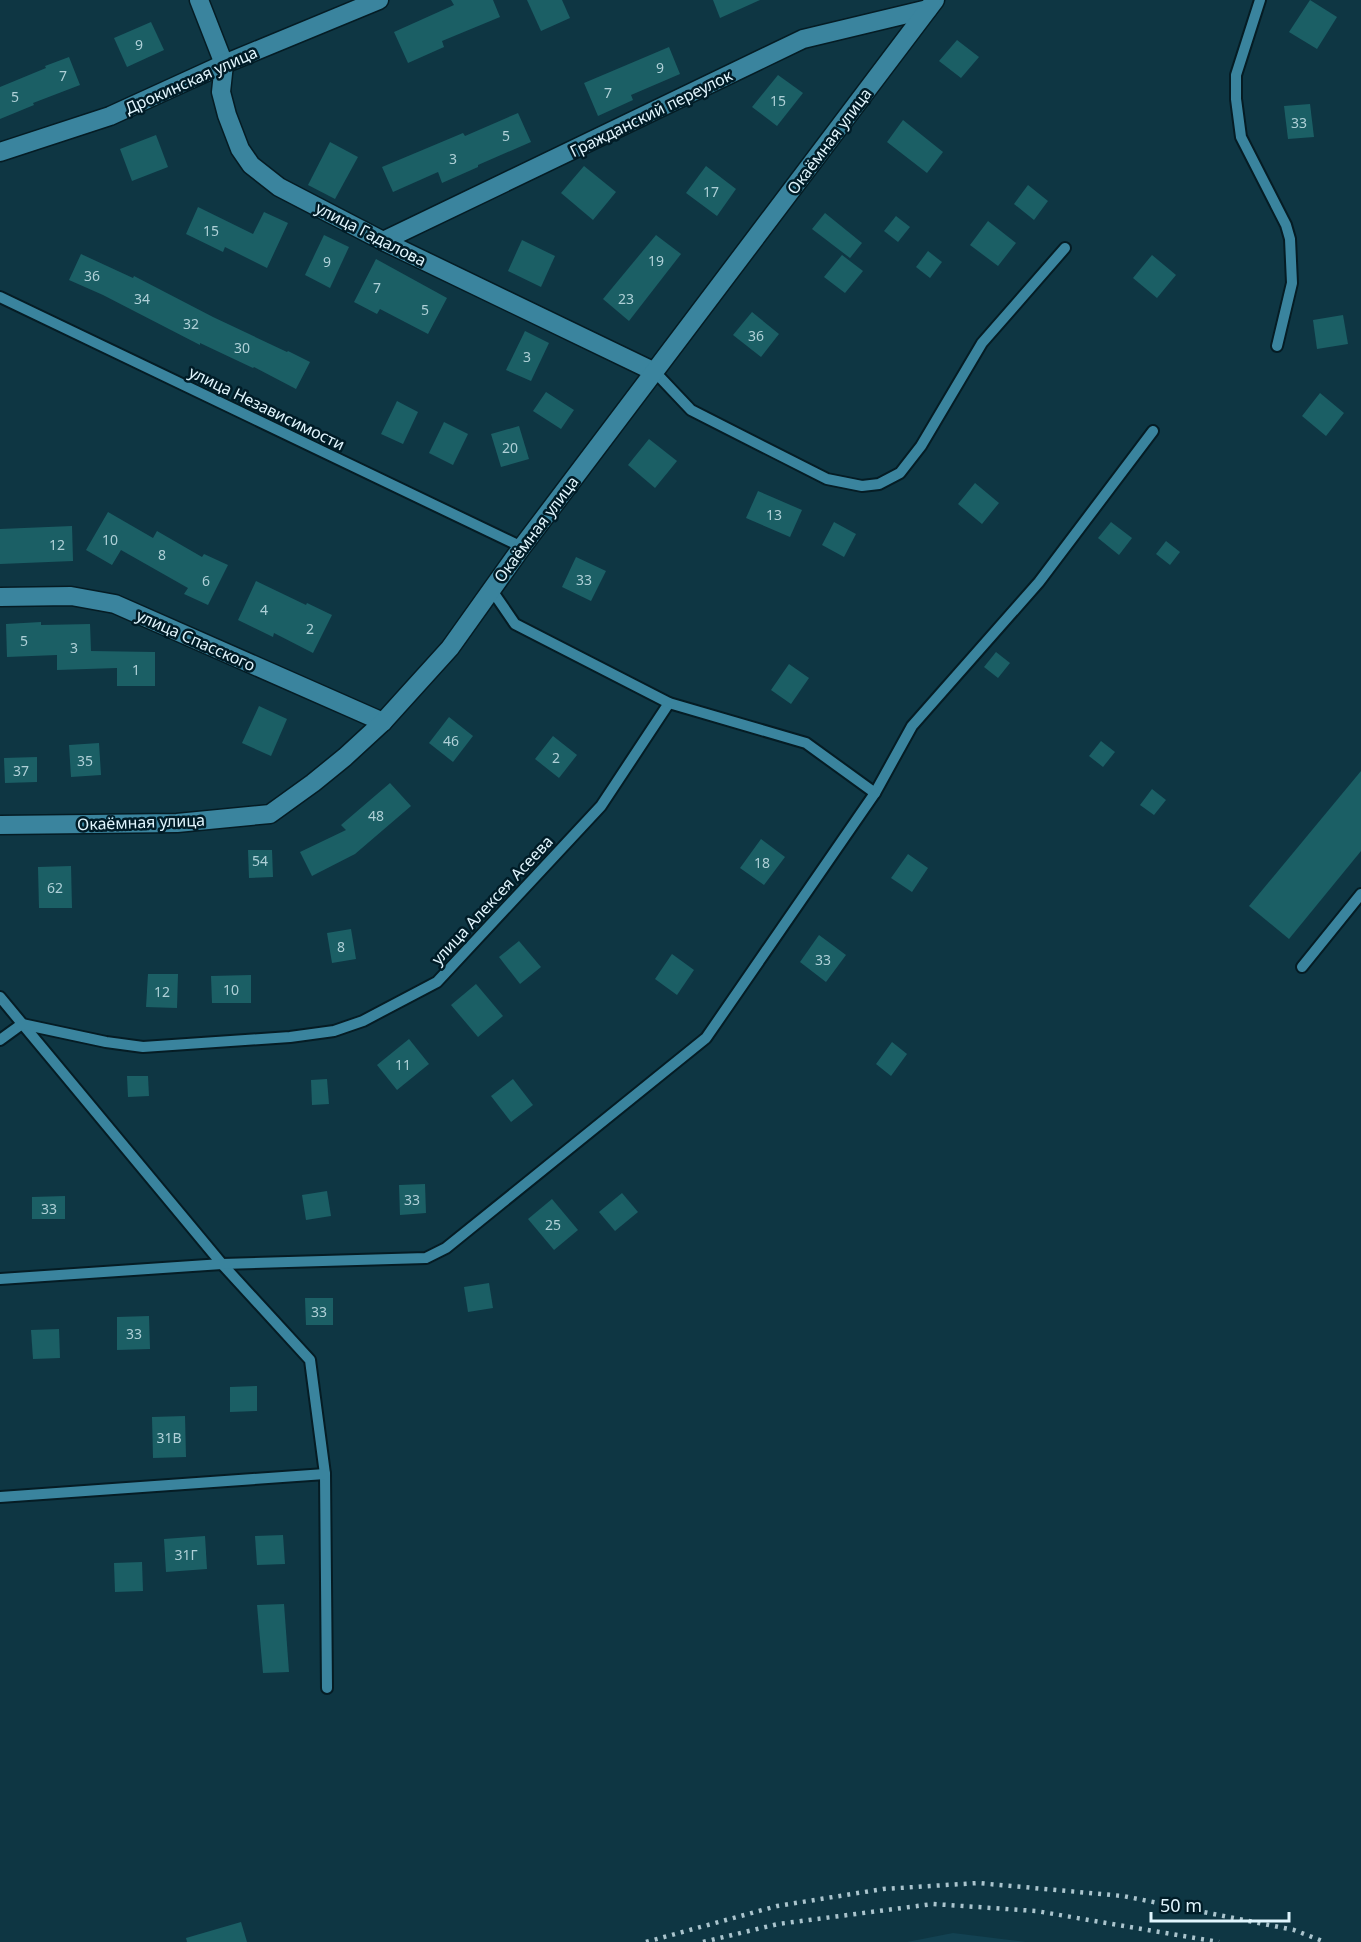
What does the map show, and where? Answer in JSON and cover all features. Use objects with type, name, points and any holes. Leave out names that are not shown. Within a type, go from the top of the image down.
[{"type":"street","name":"улица Гадалова","points":[[199,0],[224,64],[221,92],[227,115],[240,148],[251,165],[279,187],[383,242],[655,372]]},
{"type":"street","name":"Дрокинская улица","points":[[0,152],[110,116],[224,64],[379,0]]},
{"type":"street","name":"Гражданский переулок","points":[[383,242],[803,39],[932,4]]},
{"type":"street","name":"Окаёмная улица","points":[[0,825],[177,823],[270,814],[345,757],[383,722],[450,648],[522,547],[932,4]]},
{"type":"street","name":"улица Спасского","points":[[0,597],[71,596],[115,604],[383,722]]},
{"type":"lane","points":[[1260,0],[1236,75],[1236,99],[1241,137],[1286,225],[1290,239],[1292,283],[1277,346]]},
{"type":"lane","points":[[655,372],[691,410],[827,479],[862,486],[879,484],[900,473],[921,446],[982,343],[1065,248]]},
{"type":"lane","name":"улица Независимости","points":[[0,297],[522,547]]},
{"type":"lane","points":[[0,1280],[222,1264],[426,1258],[446,1248],[706,1038],[875,793],[912,726],[1039,582],[1153,431]]},
{"type":"lane","points":[[491,589],[515,624],[669,703],[806,743],[875,793]]},
{"type":"lane","name":"улица Алексея Асеева","points":[[22,1024],[106,1042],[143,1047],[290,1037],[334,1031],[363,1021],[437,982],[601,806],[669,703]]},
{"type":"lane","points":[[1302,968],[1361,894]]},
{"type":"lane","points":[[0,997],[222,1264],[310,1360],[325,1474],[327,1688]]},
{"type":"lane","points":[[0,1040],[22,1024]]},
{"type":"lane","points":[[0,1497],[325,1474]]},
{"type":"shaded area","points":[[953,1933],[1026,1942],[907,1942]]},
{"type":"building","points":[[451,0],[493,0],[500,17],[442,41],[444,47],[408,63],[394,32],[454,5]]},
{"type":"building","points":[[527,0],[562,0],[570,18],[541,31]]},
{"type":"building","points":[[713,0],[760,0],[720,18]]},
{"type":"building","points":[[1310,0],[1337,17],[1317,49],[1289,32]]},
{"type":"building","points":[[151,22],[164,50],[127,67],[114,38]]},
{"type":"building","points":[[957,40],[979,57],[961,78],[939,61]]},
{"type":"building","points":[[669,47],[680,74],[631,95],[633,100],[598,116],[584,83]]},
{"type":"building","points":[[69,57],[80,85],[33,103],[34,105],[0,119],[0,87]]},
{"type":"building","points":[[778,75],[803,93],[777,126],[752,107]]},
{"type":"building","points":[[1310,104],[1314,137],[1288,139],[1284,106]]},
{"type":"building","points":[[518,113],[531,142],[442,183],[438,172],[393,192],[382,167],[463,133],[465,136]]},
{"type":"building","points":[[903,120],[943,152],[927,173],[887,142]]},
{"type":"building","points":[[156,135],[168,167],[132,181],[120,149]]},
{"type":"building","points":[[330,142],[358,157],[335,199],[308,185]]},
{"type":"building","points":[[584,166],[616,192],[593,220],[561,193]]},
{"type":"building","points":[[706,166],[736,189],[717,216],[686,193]]},
{"type":"building","points":[[1028,185],[1048,201],[1034,220],[1014,204]]},
{"type":"building","points":[[198,207],[253,234],[264,212],[288,223],[267,268],[225,247],[223,252],[186,234]]},
{"type":"building","points":[[825,213],[862,243],[850,258],[812,229]]},
{"type":"building","points":[[896,216],[910,227],[898,242],[884,231]]},
{"type":"building","points":[[988,221],[1016,243],[998,266],[970,245]]},
{"type":"building","points":[[324,235],[349,247],[330,288],[305,275]]},
{"type":"building","points":[[656,235],[681,254],[629,321],[603,299]]},
{"type":"building","points":[[522,240],[555,256],[541,287],[508,271]]},
{"type":"building","points":[[928,251],[942,262],[930,278],[916,267]]},
{"type":"building","points":[[81,254],[133,278],[134,276],[213,317],[310,362],[296,389],[254,367],[200,343],[200,345],[69,280]]},
{"type":"building","points":[[842,255],[863,271],[845,293],[824,277]]},
{"type":"building","points":[[1152,255],[1176,275],[1157,298],[1133,278]]},
{"type":"building","points":[[376,259],[447,298],[428,334],[380,309],[377,314],[354,302]]},
{"type":"building","points":[[752,312],[779,334],[761,357],[733,335]]},
{"type":"building","points":[[1343,315],[1348,344],[1317,349],[1313,320]]},
{"type":"building","points":[[525,331],[549,343],[531,381],[506,370]]},
{"type":"building","points":[[546,392],[574,410],[561,429],[533,411]]},
{"type":"building","points":[[1320,393],[1344,413],[1326,436],[1302,416]]},
{"type":"building","points":[[397,401],[418,412],[403,444],[381,434]]},
{"type":"building","points":[[444,422],[468,434],[453,465],[429,453]]},
{"type":"building","points":[[519,426],[529,459],[501,467],[491,434]]},
{"type":"building","points":[[649,439],[677,461],[655,488],[628,465]]},
{"type":"building","points":[[975,483],[999,503],[982,524],[958,504]]},
{"type":"building","points":[[758,491],[802,510],[790,537],[746,518]]},
{"type":"building","points":[[108,512],[153,538],[157,531],[202,557],[204,554],[228,565],[208,605],[184,594],[188,588],[121,550],[112,565],[86,550]]},
{"type":"building","points":[[834,522],[856,534],[844,557],[822,545]]},
{"type":"building","points":[[1111,522],[1132,538],[1119,555],[1098,538]]},
{"type":"building","points":[[72,526],[73,561],[0,564],[0,529]]},
{"type":"building","points":[[1166,541],[1180,552],[1170,565],[1156,554]]},
{"type":"building","points":[[576,557],[606,571],[591,601],[562,587]]},
{"type":"building","points":[[256,581],[332,615],[313,653],[274,633],[273,637],[238,620]]},
{"type":"building","points":[[41,622],[41,625],[90,624],[91,651],[155,652],[155,686],[117,686],[117,668],[57,670],[57,655],[7,657],[6,624]]},
{"type":"building","points":[[996,652],[1010,663],[998,678],[984,667]]},
{"type":"building","points":[[789,664],[809,678],[791,704],[771,690]]},
{"type":"building","points":[[259,706],[287,719],[271,756],[242,743]]},
{"type":"building","points":[[449,717],[473,736],[453,762],[429,743]]},
{"type":"building","points":[[553,736],[577,755],[559,778],[535,759]]},
{"type":"building","points":[[1101,741],[1115,752],[1103,767],[1089,756]]},
{"type":"building","points":[[99,743],[101,775],[71,777],[69,745]]},
{"type":"building","points":[[37,757],[37,782],[5,783],[4,758]]},
{"type":"building","points":[[1361,771],[1361,851],[1289,939],[1249,906]]},
{"type":"building","points":[[390,783],[411,806],[355,854],[312,876],[300,852],[346,830],[341,825]]},
{"type":"building","points":[[1152,789],[1166,800],[1154,815],[1140,805]]},
{"type":"building","points":[[761,839],[785,857],[764,885],[740,868]]},
{"type":"building","points":[[248,850],[272,850],[273,877],[249,878]]},
{"type":"building","points":[[908,854],[928,868],[912,892],[891,878]]},
{"type":"building","points":[[71,866],[72,908],[39,908],[38,867]]},
{"type":"building","points":[[351,929],[356,959],[332,963],[327,933]]},
{"type":"building","points":[[819,935],[846,955],[826,982],[800,962]]},
{"type":"building","points":[[519,941],[541,967],[520,984],[499,957]]},
{"type":"building","points":[[672,954],[694,970],[677,995],[655,979]]},
{"type":"building","points":[[148,974],[178,974],[177,1008],[146,1007]]},
{"type":"building","points":[[251,975],[251,1003],[212,1003],[211,976]]},
{"type":"building","points":[[476,984],[503,1016],[478,1037],[451,1005]]},
{"type":"building","points":[[409,1039],[429,1064],[397,1090],[377,1065]]},
{"type":"building","points":[[892,1042],[907,1054],[891,1076],[876,1064]]},
{"type":"building","points":[[127,1076],[148,1076],[149,1096],[128,1097]]},
{"type":"building","points":[[327,1079],[329,1104],[312,1105],[311,1080]]},
{"type":"building","points":[[513,1079],[533,1105],[511,1122],[491,1096]]},
{"type":"building","points":[[425,1184],[426,1213],[400,1215],[399,1185]]},
{"type":"building","points":[[327,1191],[331,1216],[306,1220],[302,1195]]},
{"type":"building","points":[[622,1193],[638,1212],[615,1231],[599,1212]]},
{"type":"building","points":[[65,1196],[65,1219],[32,1219],[32,1197]]},
{"type":"building","points":[[552,1199],[578,1230],[554,1250],[528,1219]]},
{"type":"building","points":[[489,1283],[493,1308],[468,1312],[464,1287]]},
{"type":"building","points":[[305,1298],[333,1298],[333,1325],[306,1325]]},
{"type":"building","points":[[149,1316],[150,1349],[117,1350],[117,1317]]},
{"type":"building","points":[[59,1329],[60,1358],[33,1359],[31,1330]]},
{"type":"building","points":[[257,1386],[257,1411],[230,1412],[230,1387]]},
{"type":"building","points":[[185,1416],[186,1457],[153,1458],[152,1417]]},
{"type":"building","points":[[283,1535],[285,1564],[257,1565],[255,1536]]},
{"type":"building","points":[[205,1536],[207,1569],[166,1572],[164,1539]]},
{"type":"building","points":[[142,1562],[143,1591],[115,1592],[114,1563]]},
{"type":"building","points":[[284,1604],[289,1672],[263,1673],[257,1605]]},
{"type":"building","points":[[241,1922],[247,1942],[187,1942],[186,1938]]},
{"type":"railway","points":[[646,1942],[777,1906],[883,1889],[978,1883],[1123,1896],[1294,1930],[1325,1942]]},
{"type":"railway","points":[[703,1942],[778,1924],[933,1904],[1036,1911],[1219,1942]]}]
